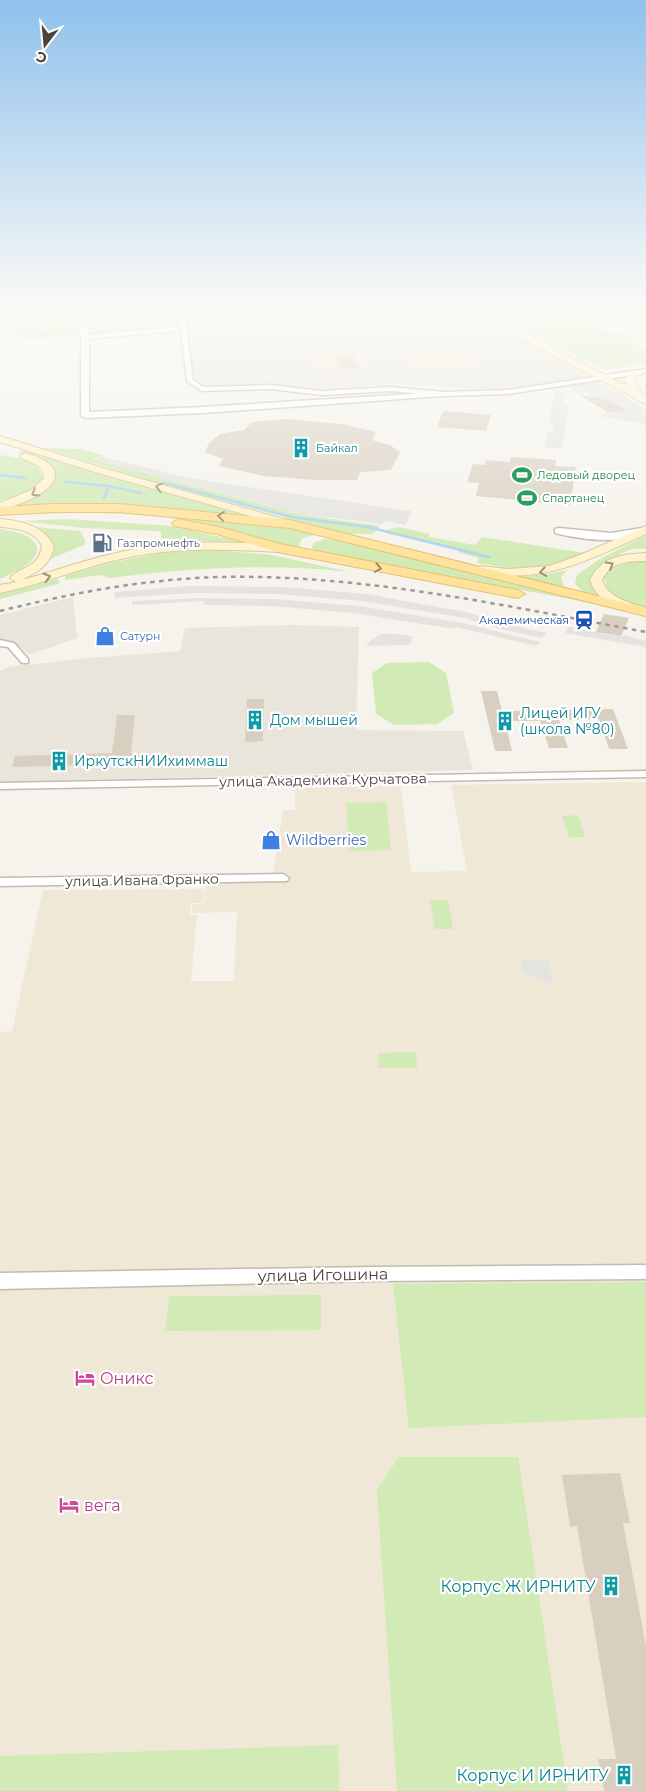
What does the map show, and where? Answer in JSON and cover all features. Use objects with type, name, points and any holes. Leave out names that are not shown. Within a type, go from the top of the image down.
[{"type":"main road","points":[[631,392],[642,398]]},
{"type":"main road","points":[[0,439],[102,471],[290,524],[646,612]]},
{"type":"main road","points":[[0,451],[38,462],[48,469],[50,476],[46,485],[35,494],[0,509]]},
{"type":"main road","points":[[0,509],[119,508],[290,524]]},
{"type":"main road","points":[[0,519],[76,516],[154,520],[210,529],[278,548],[646,620]]},
{"type":"main road","points":[[0,523],[32,530],[44,538],[48,546],[45,558],[37,567],[23,575],[0,583]]},
{"type":"main road","points":[[448,564],[508,573],[534,573],[555,570],[589,558],[644,530]]},
{"type":"main road","points":[[330,558],[307,551],[304,546],[308,540],[314,538],[338,536]]},
{"type":"main road","points":[[0,589],[124,554],[155,549],[223,545],[278,548]]},
{"type":"main road","points":[[646,556],[626,558],[612,562],[600,571],[596,580],[599,589],[611,598],[646,612]]},
{"type":"street","points":[[85,392],[85,415],[511,392]]},
{"type":"street","points":[[310,392],[346,392]]},
{"type":"street","points":[[417,392],[443,394]]},
{"type":"street","points":[[589,558],[597,551],[596,543],[582,535],[559,531],[614,537],[627,536],[644,530]]},
{"type":"street","points":[[0,644],[11,645],[25,661]]},
{"type":"street","name":"улица Академика Курчатова","points":[[0,786],[646,774]]},
{"type":"street","name":"улица Ивана Франко","points":[[0,882],[283,878]]},
{"type":"street","name":"улица Игошина","points":[[0,1281],[372,1274],[646,1272]]},
{"type":"shaded area","points":[[554,392],[560,392],[566,396],[564,397],[563,405],[569,405],[562,448],[545,447],[548,431],[553,432],[554,424],[549,423]]},
{"type":"shaded area","points":[[575,392],[620,393],[646,410],[646,427],[641,423],[603,417],[600,415],[626,410],[605,399],[585,393],[578,394]]},
{"type":"shaded area","points":[[99,456],[189,478],[411,511],[406,525],[385,521],[381,525],[299,514],[95,459]]},
{"type":"shaded area","points":[[188,586],[284,587],[367,594],[471,613],[488,620],[547,633],[541,638],[484,625],[465,618],[362,601],[279,594],[192,593],[114,598],[115,592]]},
{"type":"shaded area","points":[[73,597],[77,638],[29,655],[15,643],[0,641],[0,615]]},
{"type":"shaded area","points":[[202,598],[274,599],[358,606],[463,623],[540,642],[536,646],[456,627],[454,629],[353,613],[272,606],[205,605],[204,601],[132,605],[132,601]]},
{"type":"shaded area","points":[[293,625],[359,627],[356,730],[463,731],[473,770],[0,782],[0,671],[8,667],[89,658],[180,651],[185,628]]},
{"type":"shaded area","points":[[569,627],[622,637],[623,635],[646,641],[646,647],[565,633]]},
{"type":"shaded area","points":[[381,634],[413,636],[410,645],[366,646],[371,640]]},
{"type":"shaded area","points":[[646,782],[646,1791],[0,1791],[0,1032],[12,1031],[43,890],[204,889],[203,903],[191,903],[190,915],[197,915],[191,981],[234,981],[237,912],[192,913],[192,904],[204,904],[206,877],[273,875],[283,810],[295,810],[295,788],[401,786],[411,872],[467,871],[451,785]]},
{"type":"shaded area","points":[[521,959],[548,959],[554,985],[523,973]]},
{"type":"green space","points":[[43,448],[80,449],[104,456],[94,459],[298,514],[380,526],[373,534],[349,534],[108,470],[110,468]]},
{"type":"green space","points":[[24,449],[250,515],[124,505],[11,507],[51,482],[33,457],[18,453]]},
{"type":"green space","points":[[0,455],[32,463],[37,467],[43,478],[29,491],[0,501]]},
{"type":"green space","points":[[117,511],[255,523],[317,534],[303,538],[299,544],[300,549],[212,526],[159,517],[91,513],[0,516],[0,513]]},
{"type":"green space","points":[[66,519],[173,526],[247,543],[161,538],[161,532],[157,531],[83,528],[22,521]]},
{"type":"green space","points":[[35,527],[80,531],[85,540],[84,545],[50,559],[53,546],[51,539]]},
{"type":"green space","points":[[399,527],[430,534],[429,537],[475,545],[482,537],[585,553],[544,567],[508,568],[477,563],[479,558],[457,552],[458,550],[385,533],[390,529]]},
{"type":"green space","points":[[0,529],[27,536],[36,545],[37,551],[29,563],[0,579]]},
{"type":"green space","points":[[646,535],[646,549],[629,550],[617,556],[599,569],[592,578],[612,602],[587,594],[575,583],[577,575],[600,559]]},
{"type":"green space","points":[[325,539],[340,540],[613,607],[321,553],[312,548],[313,543]]},
{"type":"green space","points":[[204,549],[272,555],[350,572],[260,567],[200,569],[110,578],[100,575],[65,580],[65,576],[99,566],[168,552]]},
{"type":"green space","points":[[646,561],[646,609],[626,602],[608,590],[604,578],[613,569],[633,562]]},
{"type":"green space","points":[[567,570],[561,577],[565,590],[522,578],[524,576]]},
{"type":"green space","points":[[57,579],[60,581],[58,584],[0,599],[0,594]]},
{"type":"green space","points":[[429,662],[446,673],[454,713],[437,724],[394,725],[376,714],[372,673],[387,663]]},
{"type":"green space","points":[[386,802],[391,850],[349,851],[346,803]]},
{"type":"green space","points":[[578,815],[585,837],[569,837],[562,816]]},
{"type":"green space","points":[[430,900],[448,900],[453,929],[435,929]]},
{"type":"green space","points":[[416,1052],[417,1068],[379,1068],[378,1053]]},
{"type":"green space","points":[[646,1282],[646,1417],[409,1428],[393,1284]]},
{"type":"green space","points":[[321,1295],[321,1330],[165,1331],[169,1296]]},
{"type":"green space","points":[[399,1457],[518,1457],[568,1791],[397,1791],[377,1490]]},
{"type":"green space","points":[[338,1745],[339,1791],[0,1791],[0,1756]]},
{"type":"building","points":[[580,395],[605,399],[628,410],[608,413]]},
{"type":"building","points":[[443,411],[491,415],[486,431],[437,427]]},
{"type":"building","name":"Байкал","points":[[286,419],[342,424],[376,432],[372,440],[390,445],[400,452],[391,470],[360,472],[357,480],[315,480],[264,476],[219,466],[223,459],[205,452],[209,443],[220,434],[244,430],[252,422]]},
{"type":"building","name":"Ледовый дворец","points":[[511,457],[556,460],[555,466],[576,467],[570,505],[476,496],[479,483],[467,482],[473,464],[485,465],[486,460],[510,462]]},
{"type":"building","points":[[604,614],[629,618],[621,636],[596,632]]},
{"type":"building","name":"Лицей ИГУ (школа №80)","points":[[481,691],[497,691],[502,711],[613,709],[628,749],[609,749],[599,719],[559,720],[568,748],[549,748],[540,721],[505,721],[512,751],[495,751]]},
{"type":"building","name":"Дом мышей","points":[[247,699],[264,699],[263,741],[245,742]]},
{"type":"building","points":[[117,715],[135,715],[131,753],[139,753],[137,764],[12,767],[15,756],[112,753]]},
{"type":"building","name":"Корпус Ж ИРНИТУ","points":[[620,1473],[630,1523],[623,1523],[646,1646],[646,1791],[604,1791],[598,1759],[616,1759],[577,1526],[570,1527],[562,1475]]},
{"type":"waterway","points":[[0,475],[26,478]]},
{"type":"waterway","points":[[66,482],[109,486]]},
{"type":"waterway","points":[[165,483],[292,517],[368,527],[489,557]]},
{"type":"waterway","points":[[104,498],[109,486]]},
{"type":"waterway","points":[[109,486],[141,493]]},
{"type":"railway","points":[[0,611],[54,598],[136,584],[192,578],[274,577],[381,586],[487,602],[646,632]]},
{"type":"place","name":"Байкал","points":[[301,448]]},
{"type":"place","name":"Ледовый дворец","points":[[522,475]]},
{"type":"place","name":"Спартанец","points":[[527,498]]},
{"type":"place","name":"Газпромнефть","points":[[102,543]]},
{"type":"place","name":"Академическая","points":[[584,620]]},
{"type":"place","name":"Сатурн","points":[[105,636]]},
{"type":"place","name":"Дом мышей","points":[[255,720]]},
{"type":"place","name":"Лицей ИГУ (школа №80)","points":[[505,721]]},
{"type":"place","name":"ИркутскНИИхиммаш","points":[[59,761]]},
{"type":"place","name":"Wildberries","points":[[271,840]]},
{"type":"place","name":"Оникс","points":[[85,1378]]},
{"type":"place","name":"вега","points":[[69,1505]]},
{"type":"place","name":"Корпус Ж ИРНИТУ","points":[[611,1586]]},
{"type":"place","name":"Корпус И ИРНИТУ","points":[[624,1775]]}]
